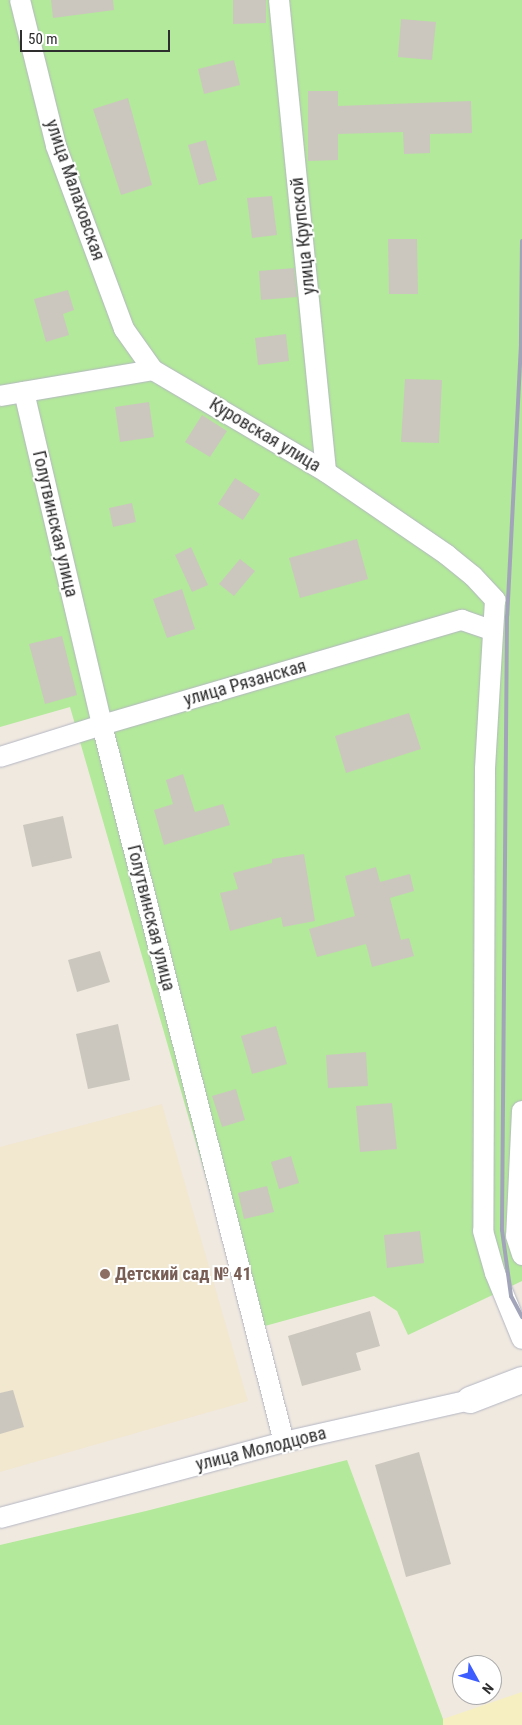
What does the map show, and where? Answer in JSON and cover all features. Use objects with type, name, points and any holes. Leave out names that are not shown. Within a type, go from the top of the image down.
[{"type":"street","name":"улица Малаховская","points":[[20,0],[56,146],[124,329],[153,370]]},
{"type":"street","name":"улица Крупской","points":[[279,0],[326,472]]},
{"type":"street","points":[[0,396],[153,370]]},
{"type":"street","name":"Куровская улица","points":[[153,370],[326,472],[447,555],[473,576],[494,600],[491,630]]},
{"type":"street","name":"Голутвинская улица","points":[[24,392],[102,724],[284,1442]]},
{"type":"street","name":"улица Рязанская","points":[[0,758],[102,724],[462,620],[491,630]]},
{"type":"street","points":[[491,630],[485,769],[483,1231],[495,1273],[522,1339]]},
{"type":"street","points":[[522,1111],[516,1236],[522,1255]]},
{"type":"street","name":"улица Молодцова","points":[[0,1518],[284,1442],[470,1400],[522,1380]]},
{"type":"shaded area","name":"Детский сад № 41","points":[[162,1104],[248,1401],[0,1472],[0,1147]]},
{"type":"green space","points":[[0,0],[522,0],[522,1281],[408,1335],[397,1311],[374,1296],[250,1330],[70,707],[0,727]]},
{"type":"green space","points":[[347,1460],[443,1719],[443,1725],[0,1725],[0,1545],[146,1511]]},
{"type":"sand","points":[[522,1692],[522,1725],[443,1725],[443,1719],[484,1705],[502,1705],[502,1699]]},
{"type":"building","points":[[51,0],[113,0],[114,10],[53,18]]},
{"type":"building","points":[[233,0],[266,0],[266,23],[233,24]]},
{"type":"building","points":[[401,19],[436,22],[432,60],[398,57]]},
{"type":"building","points":[[234,60],[240,85],[204,94],[198,69]]},
{"type":"building","points":[[308,91],[338,91],[338,106],[471,101],[472,133],[430,134],[430,153],[404,154],[403,132],[338,134],[338,160],[308,161]]},
{"type":"building","points":[[128,98],[152,185],[121,195],[93,109]]},
{"type":"building","points":[[206,140],[217,180],[199,185],[188,145]]},
{"type":"building","points":[[272,196],[277,235],[252,238],[247,198]]},
{"type":"building","points":[[388,239],[417,239],[418,294],[389,294]]},
{"type":"building","points":[[294,268],[297,297],[261,300],[259,271]]},
{"type":"building","points":[[68,290],[74,310],[63,314],[69,335],[46,342],[34,299]]},
{"type":"building","points":[[286,334],[289,361],[258,365],[255,338]]},
{"type":"building","points":[[405,379],[442,380],[439,443],[401,442]]},
{"type":"building","points":[[149,402],[154,437],[120,442],[115,407]]},
{"type":"building","points":[[202,415],[227,431],[210,457],[185,442]]},
{"type":"building","points":[[235,478],[260,494],[243,520],[218,504]]},
{"type":"building","points":[[132,503],[136,522],[113,527],[109,508]]},
{"type":"building","points":[[357,539],[368,579],[300,598],[289,558]]},
{"type":"building","points":[[191,547],[208,585],[192,592],[175,555]]},
{"type":"building","points":[[240,559],[255,571],[234,596],[219,584]]},
{"type":"building","points":[[182,589],[195,629],[167,638],[153,599]]},
{"type":"building","points":[[62,636],[77,695],[45,704],[29,644]]},
{"type":"building","points":[[409,713],[421,749],[346,773],[335,736]]},
{"type":"building","points":[[183,774],[195,812],[223,804],[230,825],[164,845],[154,810],[173,804],[166,780]]},
{"type":"building","points":[[63,816],[72,858],[32,867],[23,825]]},
{"type":"building","points":[[304,854],[315,921],[283,927],[281,917],[230,931],[220,893],[238,889],[233,873],[272,863],[272,859]]},
{"type":"building","points":[[376,867],[380,882],[410,874],[414,891],[390,898],[401,940],[409,938],[414,956],[372,967],[366,944],[317,957],[309,929],[355,916],[345,876]]},
{"type":"building","points":[[100,951],[110,982],[77,992],[68,960]]},
{"type":"building","points":[[118,1024],[130,1080],[88,1089],[76,1034]]},
{"type":"building","points":[[276,1026],[287,1064],[252,1074],[241,1036]]},
{"type":"building","points":[[366,1052],[368,1086],[328,1088],[326,1055]]},
{"type":"building","points":[[236,1089],[245,1120],[222,1127],[212,1096]]},
{"type":"building","points":[[392,1103],[397,1149],[360,1152],[356,1106]]},
{"type":"building","points":[[291,1156],[299,1183],[279,1189],[271,1162]]},
{"type":"building","points":[[267,1186],[274,1212],[244,1219],[238,1193]]},
{"type":"building","points":[[420,1231],[424,1263],[387,1268],[384,1235]]},
{"type":"building","points":[[370,1311],[380,1346],[356,1353],[361,1370],[302,1386],[288,1336]]},
{"type":"building","points":[[13,1390],[24,1427],[0,1434],[0,1393]]},
{"type":"building","points":[[419,1452],[451,1564],[406,1577],[375,1465]]},
{"type":"railway","points":[[522,241],[521,344],[507,616],[502,1230],[511,1296],[522,1317]]},
{"type":"place","name":"Детский сад № 41","points":[[105,1274]]}]
